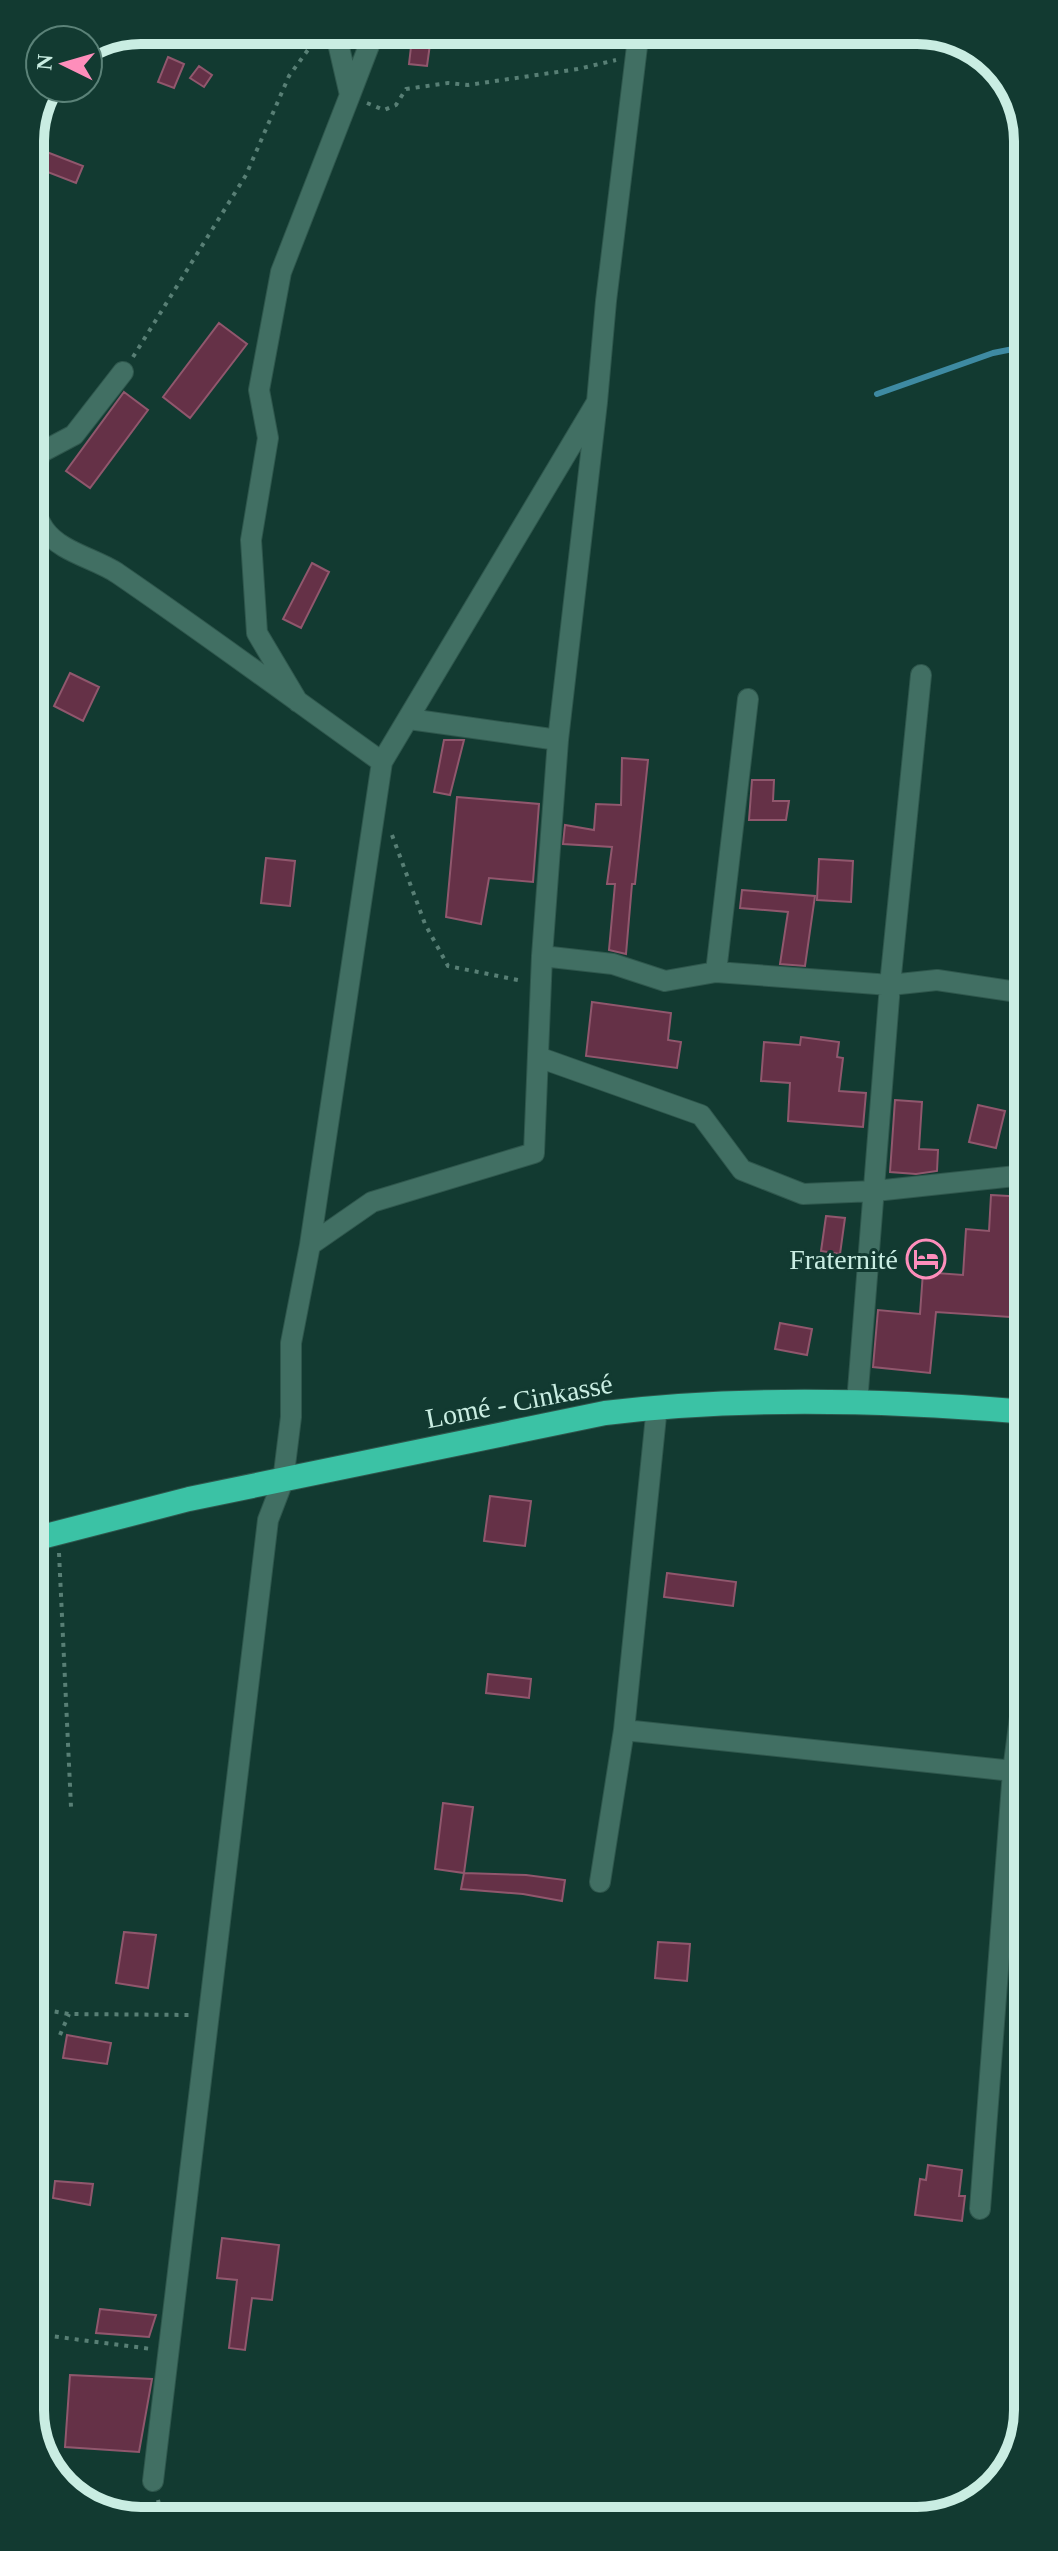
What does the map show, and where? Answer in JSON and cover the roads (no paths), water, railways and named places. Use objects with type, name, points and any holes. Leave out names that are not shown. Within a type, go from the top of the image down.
[{"type":"highway","name":"Lomé - Cinkassé","points":[[44,1536],[189,1499],[541,1424],[657,1406],[741,1402],[857,1403],[1014,1411]]},
{"type":"street","points":[[338,44],[350,95]]},
{"type":"street","points":[[298,702],[257,633],[251,540],[268,438],[259,390],[281,272],[370,44]]},
{"type":"street","points":[[310,1245],[372,1202],[534,1153],[542,956],[558,740],[638,44]]},
{"type":"street","points":[[44,445],[74,435],[123,372]]},
{"type":"street","points":[[153,2481],[268,1520],[283,1481],[291,1417],[291,1343],[310,1245],[382,762],[597,402]]},
{"type":"street","points":[[44,526],[52,539],[113,571],[382,762]]},
{"type":"street","points":[[857,1403],[890,985],[921,675]]},
{"type":"street","points":[[716,972],[748,699]]},
{"type":"street","points":[[409,719],[558,740]]},
{"type":"street","points":[[542,956],[613,964],[665,981],[716,972],[890,985],[937,980],[1014,992]]},
{"type":"street","points":[[538,1057],[701,1115],[742,1170],[803,1194],[875,1191],[1014,1176]]},
{"type":"street","points":[[600,1882],[624,1730],[657,1406]]},
{"type":"street","points":[[624,1730],[1013,1771]]},
{"type":"street","points":[[980,2209],[1014,1763]]},
{"type":"waterway","points":[[877,394],[993,353],[1014,349]]},
{"type":"place","name":"Fraternité","points":[[926,1259]]}]
